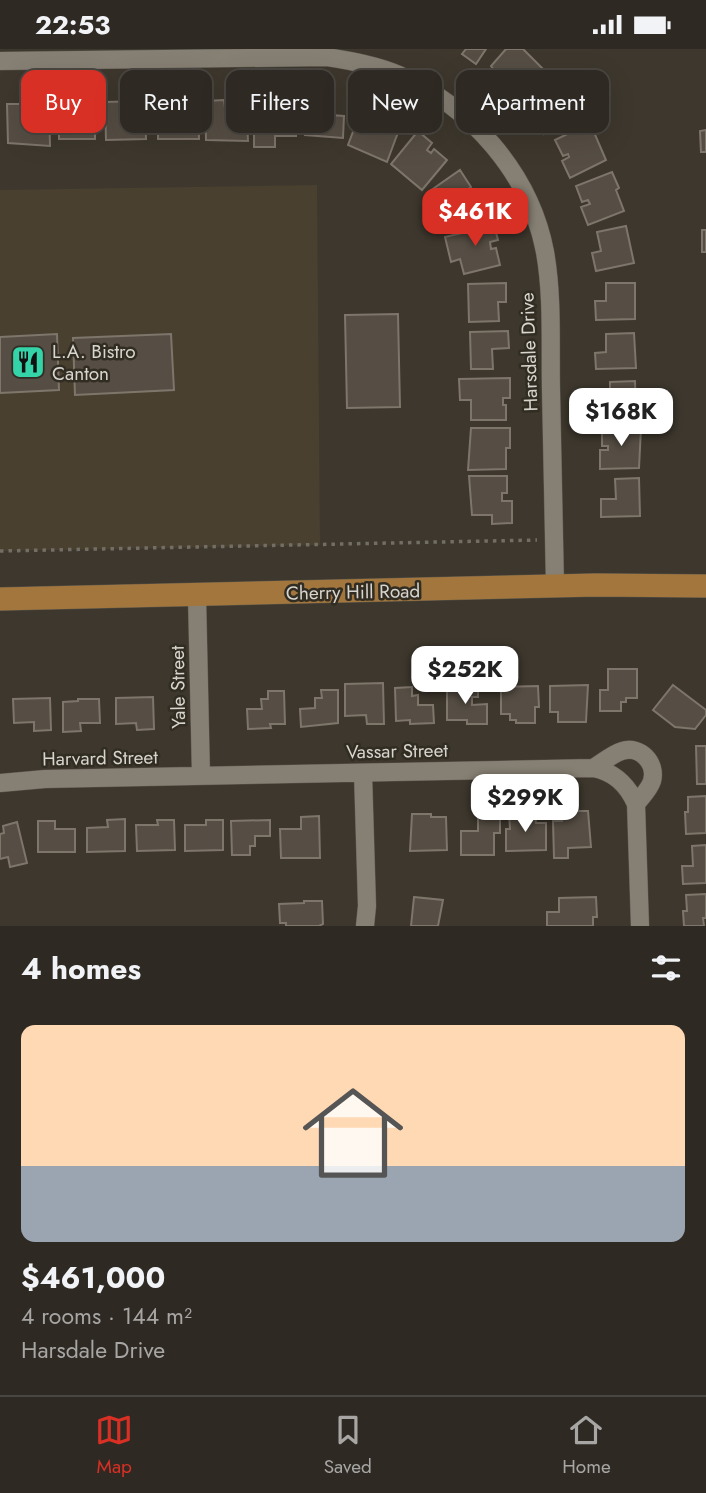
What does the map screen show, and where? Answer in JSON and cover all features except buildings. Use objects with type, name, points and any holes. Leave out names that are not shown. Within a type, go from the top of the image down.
[{"type":"main road","name":"Cherry Hill Road","points":[[0,600],[555,586],[706,586]]},
{"type":"street","name":"Harsdale Drive","points":[[0,61],[327,57],[362,63],[397,74],[430,91],[459,111],[486,137],[512,171],[532,210],[544,252],[549,320],[555,586]]},
{"type":"street","name":"Yale Street","points":[[197,596],[201,776]]},
{"type":"street","name":"Vassar Street","points":[[201,776],[593,768],[620,779],[636,804],[647,791],[653,776],[648,759],[632,750],[623,751],[593,768]]},
{"type":"street","points":[[363,773],[367,906],[365,926]]},
{"type":"street","name":"Harvard Street","points":[[0,783],[45,779],[201,776]]},
{"type":"street","points":[[636,804],[640,926]]},
{"type":"path","points":[[0,551],[540,540]]},
{"type":"shaded area","points":[[317,185],[320,545],[0,551],[0,190]]},
{"type":"place","name":"L.A. Bistro Canton","points":[[28,362]]}]
